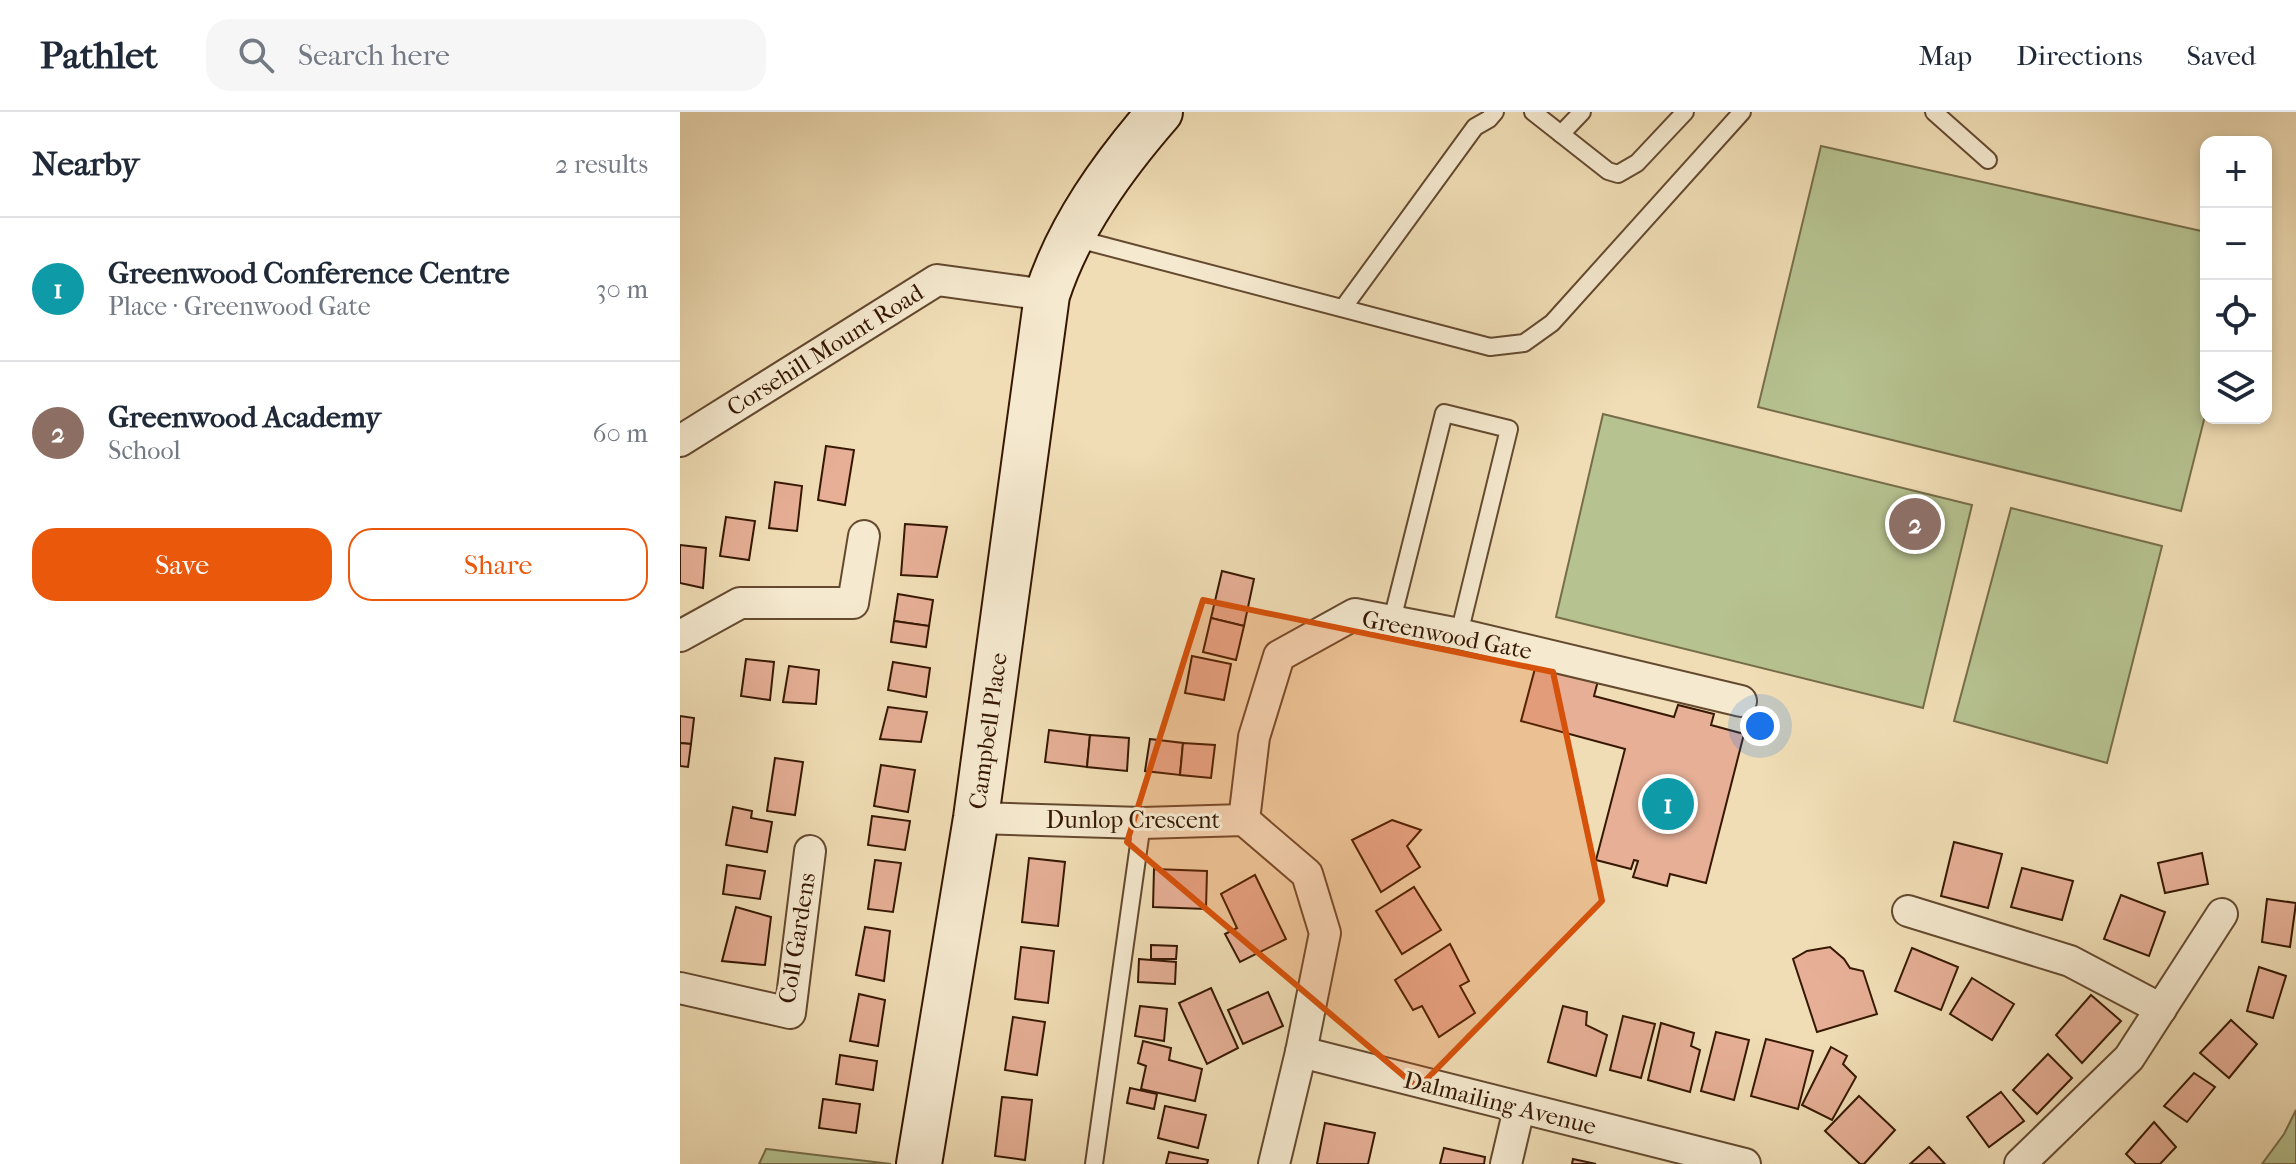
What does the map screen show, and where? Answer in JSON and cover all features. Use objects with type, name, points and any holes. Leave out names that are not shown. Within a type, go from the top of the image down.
[{"type":"main road","points":[[1047,295],[1058,262],[1121,157],[1160,112]]},
{"type":"main road","name":"Campbell Place","points":[[919,1164],[976,818],[1047,295]]},
{"type":"street","name":"Corsehill Mount Road","points":[[680,441],[937,280],[1047,295]]},
{"type":"street","points":[[680,636],[740,603],[853,603],[864,536]]},
{"type":"street","name":"Greenwood Gate","points":[[1244,820],[1254,737],[1279,656],[1355,614],[1459,634],[1741,701]]},
{"type":"street","name":"Dunlop Crescent","points":[[976,818],[1142,823],[1244,820],[1307,874],[1325,933],[1274,1164]]},
{"type":"street","name":"Coll Gardens","points":[[680,988],[790,1013],[810,851]]},
{"type":"street","points":[[1908,911],[2070,961],[2161,1009]]},
{"type":"street","points":[[2020,1164],[2129,1058],[2222,914]]},
{"type":"street","name":"Dalmailing Avenue","points":[[1301,1052],[1745,1164]]},
{"type":"street","points":[[1506,1164],[1519,1109]]},
{"type":"lane","points":[[1343,308],[1475,127],[1495,112]]},
{"type":"lane","points":[[1533,112],[1608,171],[1618,174],[1637,163],[1685,112]]},
{"type":"lane","points":[[1561,134],[1582,112]]},
{"type":"lane","points":[[1072,237],[1490,347],[1524,343],[1552,323],[1742,112]]},
{"type":"lane","points":[[1934,112],[1988,160]]},
{"type":"lane","points":[[1392,620],[1444,413],[1509,429],[1459,634]]},
{"type":"lane","points":[[1094,1164],[1142,823]]},
{"type":"highlighted area","points":[[1203,600],[1553,672],[1602,901],[1418,1088],[1127,842]]},
{"type":"green space","points":[[1821,146],[2200,231],[2200,424],[2203,424],[2181,511],[1758,407]]},
{"type":"green space","points":[[1603,414],[1972,505],[1923,708],[1556,617]]},
{"type":"green space","points":[[2011,508],[2162,546],[2107,763],[1954,721]]},
{"type":"green space","points":[[2296,1110],[2296,1164],[2262,1164],[2284,1134]]},
{"type":"green space","points":[[767,1149],[891,1164],[759,1164]]},
{"type":"building","points":[[826,446],[854,450],[845,505],[818,500]]},
{"type":"building","points":[[775,482],[802,486],[797,531],[769,528]]},
{"type":"building","points":[[726,517],[755,521],[749,560],[720,556]]},
{"type":"building","points":[[905,524],[947,527],[937,577],[901,575]]},
{"type":"building","points":[[680,545],[706,548],[703,588],[680,583]]},
{"type":"building","points":[[1222,571],[1254,579],[1244,626],[1211,618]]},
{"type":"building","points":[[898,594],[933,600],[929,626],[894,621]]},
{"type":"building","points":[[1211,618],[1244,626],[1236,660],[1203,652]]},
{"type":"building","points":[[894,621],[929,626],[926,647],[891,642]]},
{"type":"building","points":[[1192,656],[1231,664],[1224,700],[1185,693]]},
{"type":"building","points":[[746,659],[774,662],[770,700],[741,696]]},
{"type":"building","points":[[1537,661],[1599,677],[1594,696],[1674,717],[1678,705],[1714,714],[1711,725],[1744,734],[1706,883],[1670,874],[1667,886],[1633,877],[1638,861],[1634,860],[1631,869],[1596,860],[1625,749],[1521,721]]},
{"type":"building","points":[[893,662],[930,668],[926,697],[888,690]]},
{"type":"building","points":[[789,666],[819,670],[816,704],[783,702]]},
{"type":"building","points":[[888,707],[927,712],[921,742],[880,739]]},
{"type":"building","points":[[680,716],[694,718],[691,744],[680,743]]},
{"type":"building","points":[[1049,730],[1090,735],[1087,767],[1045,762]]},
{"type":"building","points":[[1090,735],[1129,738],[1127,771],[1087,767]]},
{"type":"building","points":[[1150,739],[1183,743],[1180,775],[1145,771]]},
{"type":"building","points":[[680,743],[691,744],[688,767],[680,766]]},
{"type":"building","points":[[1183,743],[1215,745],[1211,778],[1180,775]]},
{"type":"building","points":[[775,758],[803,762],[795,815],[767,811]]},
{"type":"building","points":[[881,765],[915,770],[908,812],[874,806]]},
{"type":"building","points":[[733,807],[752,811],[751,818],[772,822],[767,852],[726,845]]},
{"type":"building","points":[[872,816],[910,821],[905,850],[868,845]]},
{"type":"building","points":[[1392,820],[1421,830],[1407,846],[1420,867],[1381,892],[1352,840]]},
{"type":"building","points":[[1954,842],[2002,854],[1988,908],[1941,896]]},
{"type":"building","points":[[2202,853],[2208,884],[2165,893],[2158,863]]},
{"type":"building","points":[[1029,858],[1065,862],[1058,926],[1022,922]]},
{"type":"building","points":[[875,860],[901,863],[893,912],[868,909]]},
{"type":"building","points":[[727,865],[765,871],[760,899],[723,894]]},
{"type":"building","points":[[2022,868],[2073,881],[2062,920],[2011,907]]},
{"type":"building","points":[[1154,869],[1207,871],[1206,909],[1153,907]]},
{"type":"building","points":[[1255,875],[1286,939],[1240,962],[1225,934],[1237,928],[1221,894]]},
{"type":"building","points":[[1414,887],[1441,930],[1402,954],[1376,911]]},
{"type":"building","points":[[2121,895],[2165,912],[2149,956],[2104,939]]},
{"type":"building","points":[[2267,899],[2296,903],[2290,947],[2262,942]]},
{"type":"building","points":[[736,907],[771,917],[765,965],[722,961]]},
{"type":"building","points":[[865,927],[890,931],[884,981],[856,975]]},
{"type":"building","points":[[1450,944],[1469,981],[1460,986],[1475,1013],[1439,1037],[1422,1006],[1413,1010],[1395,980]]},
{"type":"building","points":[[1151,945],[1177,946],[1176,959],[1151,959]]},
{"type":"building","points":[[1021,947],[1054,951],[1048,1003],[1015,999]]},
{"type":"building","points":[[1830,947],[1850,968],[1863,971],[1877,1014],[1817,1032],[1793,959],[1807,951]]},
{"type":"building","points":[[1912,948],[1958,967],[1941,1010],[1895,991]]},
{"type":"building","points":[[1139,959],[1176,962],[1175,984],[1138,982]]},
{"type":"building","points":[[2259,967],[2286,976],[2273,1018],[2247,1011]]},
{"type":"building","points":[[1972,978],[2014,1004],[1992,1040],[1950,1014]]},
{"type":"building","points":[[1211,988],[1238,1048],[1207,1064],[1179,1003]]},
{"type":"building","points":[[1268,992],[1283,1026],[1243,1044],[1228,1010]]},
{"type":"building","points":[[859,994],[885,1000],[878,1046],[850,1041]]},
{"type":"building","points":[[2091,995],[2121,1021],[2082,1063],[2056,1035]]},
{"type":"building","points":[[1140,1006],[1167,1009],[1164,1041],[1135,1036]]},
{"type":"building","points":[[1563,1006],[1587,1012],[1586,1025],[1607,1035],[1596,1076],[1548,1062]]},
{"type":"building","points":[[1623,1016],[1655,1024],[1641,1078],[1610,1070]]},
{"type":"building","points":[[1013,1017],[1045,1022],[1037,1075],[1005,1070]]},
{"type":"building","points":[[2231,1020],[2257,1044],[2229,1078],[2200,1053]]},
{"type":"building","points":[[1661,1023],[1694,1033],[1691,1046],[1700,1050],[1690,1092],[1648,1080]]},
{"type":"building","points":[[1716,1032],[1749,1040],[1734,1100],[1701,1091]]},
{"type":"building","points":[[1766,1039],[1813,1051],[1798,1109],[1751,1096]]},
{"type":"building","points":[[1143,1041],[1171,1048],[1169,1060],[1202,1069],[1195,1101],[1141,1089],[1146,1066],[1138,1063]]},
{"type":"building","points":[[1831,1047],[1847,1056],[1843,1064],[1856,1077],[1832,1120],[1802,1105]]},
{"type":"building","points":[[2048,1054],[2072,1078],[2037,1114],[2013,1090]]},
{"type":"building","points":[[840,1055],[877,1061],[873,1090],[836,1084]]},
{"type":"building","points":[[2194,1073],[2215,1087],[2187,1122],[2164,1106]]},
{"type":"building","points":[[1130,1088],[1157,1094],[1154,1109],[1127,1103]]},
{"type":"building","points":[[2001,1092],[2024,1121],[1989,1147],[1967,1117]]},
{"type":"building","points":[[1859,1096],[1895,1130],[1864,1164],[1860,1164],[1825,1131]]},
{"type":"building","points":[[1002,1097],[1032,1100],[1025,1160],[995,1156]]},
{"type":"building","points":[[823,1099],[860,1104],[856,1133],[819,1128]]},
{"type":"building","points":[[1165,1106],[1206,1115],[1198,1148],[1158,1138]]},
{"type":"building","points":[[2154,1122],[2176,1147],[2160,1164],[2136,1164],[2126,1154]]},
{"type":"building","points":[[1325,1123],[1375,1133],[1368,1164],[1317,1164]]},
{"type":"building","points":[[1929,1147],[1945,1164],[1910,1164]]},
{"type":"building","points":[[1444,1148],[1485,1157],[1484,1164],[1440,1164]]},
{"type":"building","points":[[1169,1152],[1208,1160],[1207,1164],[1166,1164]]},
{"type":"building","points":[[1573,1159],[1596,1164],[1572,1164]]},
{"type":"place","name":"Greenwood Academy","points":[[1915,524]]},
{"type":"place","name":"Greenwood Conference Centre","points":[[1668,804]]}]
